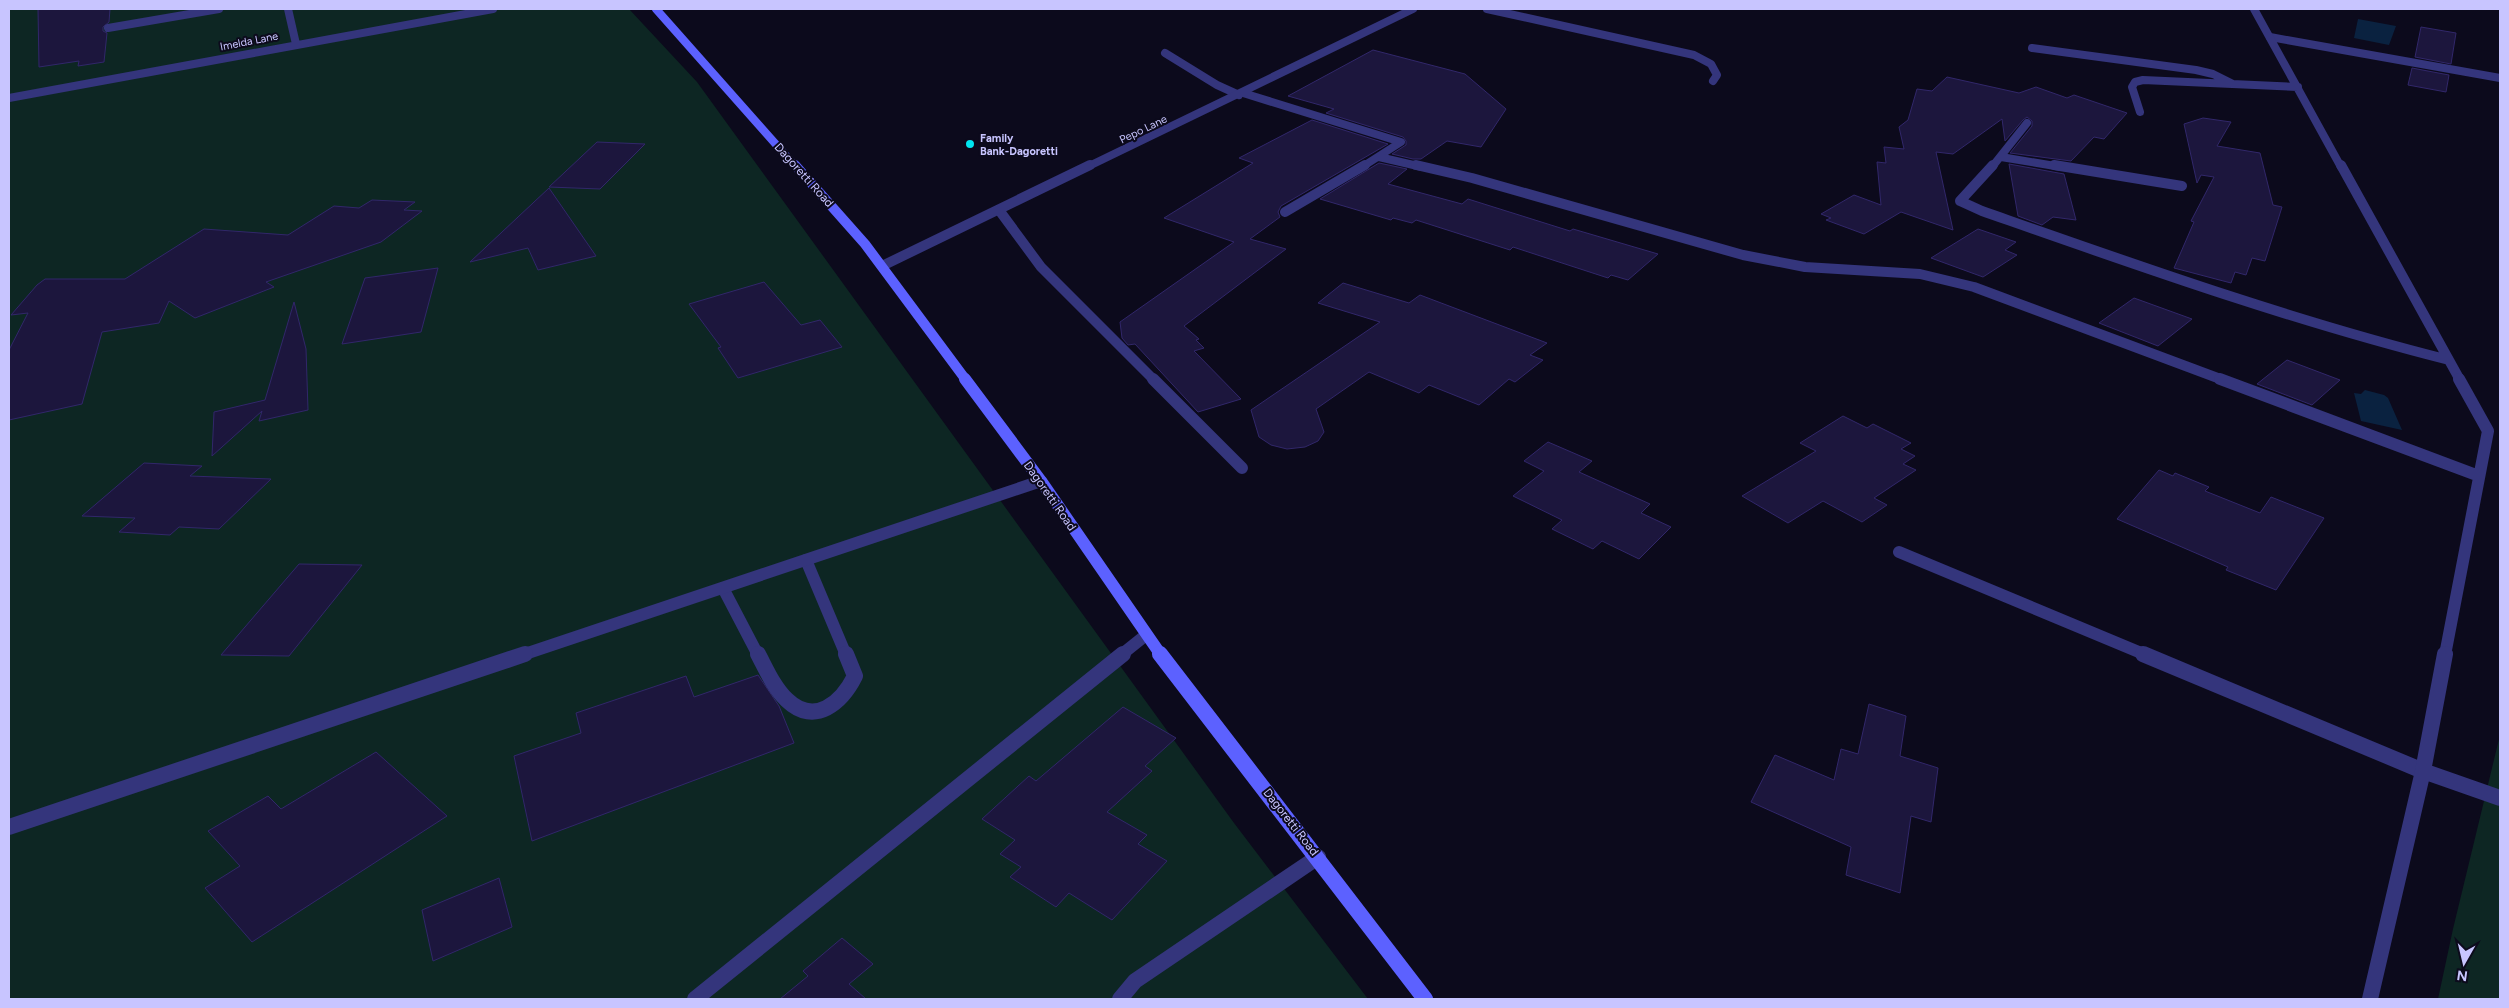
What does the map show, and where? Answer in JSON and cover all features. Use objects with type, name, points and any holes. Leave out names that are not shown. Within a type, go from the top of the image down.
[{"type":"main road","name":"Dagoretti Road","points":[[656,9],[865,244],[1041,481],[1146,635],[1425,999]]},
{"type":"street","points":[[108,28],[218,9]]},
{"type":"street","points":[[288,9],[296,44]]},
{"type":"street","name":"Imelda Lane","points":[[9,98],[493,9]]},
{"type":"street","name":"Pepo Lane","points":[[882,266],[1241,94],[1412,9]]},
{"type":"street","points":[[1487,9],[1694,54],[1711,64],[1716,74],[1713,80]]},
{"type":"street","points":[[2254,9],[2488,430],[2423,771],[2370,999]]},
{"type":"street","points":[[2270,37],[2500,78]]},
{"type":"street","points":[[2032,48],[2196,70],[2213,74],[2233,84]]},
{"type":"street","points":[[1165,53],[1217,85],[1401,142],[1285,212]]},
{"type":"street","points":[[2140,112],[2132,87],[2135,82],[2155,80],[2298,87]]},
{"type":"street","points":[[2027,123],[2002,157],[1960,201],[1992,214],[2295,318],[2370,341],[2449,360]]},
{"type":"street","points":[[1379,157],[1472,178],[1630,224],[1743,254],[1805,267],[1920,274],[1974,287],[2479,476]]},
{"type":"street","points":[[2002,157],[2182,186]]},
{"type":"street","points":[[999,210],[1041,267],[1242,468]]},
{"type":"street","points":[[9,827],[1041,481]]},
{"type":"street","points":[[1899,552],[2423,771],[2500,798]]},
{"type":"street","points":[[723,588],[787,701],[803,709],[822,711],[838,704],[849,690],[855,676],[806,560]]},
{"type":"street","points":[[695,999],[1146,635]]},
{"type":"street","points":[[1120,999],[1135,981],[1318,857]]},
{"type":"green space","points":[[9,9],[629,9],[697,82],[1234,823],[1368,999],[9,999]]},
{"type":"green space","points":[[2500,735],[2500,999],[2438,999],[2453,929]]},
{"type":"water","points":[[2358,19],[2396,26],[2389,45],[2354,38]]},
{"type":"water","points":[[2365,390],[2384,395],[2388,398],[2402,430],[2361,421],[2354,393],[2361,394]]},
{"type":"building","points":[[38,9],[110,9],[109,22],[103,27],[103,31],[107,33],[104,62],[78,66],[79,61],[39,67]]},
{"type":"building","points":[[2421,27],[2456,33],[2451,64],[2415,57]]},
{"type":"building","points":[[1373,50],[1465,74],[1506,109],[1481,147],[1447,141],[1421,159],[1413,159],[1392,154],[1406,145],[1403,137],[1326,113],[1334,109],[1288,96]]},
{"type":"building","points":[[2412,68],[2449,75],[2446,92],[2408,85]]},
{"type":"building","points":[[1947,77],[2019,93],[2036,87],[2067,98],[2074,95],[2127,113],[2104,139],[2094,137],[2071,161],[2010,153],[2032,126],[2032,121],[2027,117],[2005,141],[2002,119],[1953,154],[1936,152],[1953,230],[1901,212],[1864,234],[1826,220],[1831,218],[1821,214],[1854,195],[1881,205],[1877,162],[1886,163],[1884,147],[1904,149],[1899,127],[1908,120],[1917,89],[1932,91]]},
{"type":"building","points":[[2203,118],[2231,122],[2217,146],[2260,153],[2273,205],[2282,207],[2265,261],[2252,258],[2246,275],[2235,272],[2231,283],[2174,268],[2194,222],[2191,221],[2214,177],[2201,175],[2197,183],[2184,124]]},
{"type":"building","points":[[1312,120],[1388,144],[1281,206],[1278,212],[1280,217],[1250,239],[1286,249],[1184,326],[1199,339],[1196,340],[1204,348],[1194,351],[1241,399],[1198,412],[1135,344],[1128,345],[1122,338],[1120,322],[1234,242],[1164,218],[1253,163],[1239,158]]},
{"type":"building","points":[[597,142],[645,144],[600,189],[549,187]]},
{"type":"building","points":[[1379,163],[1407,169],[1388,184],[1462,204],[1468,199],[1570,231],[1573,229],[1658,254],[1628,280],[1611,275],[1608,278],[1513,247],[1510,250],[1416,220],[1412,223],[1393,218],[1391,220],[1320,199]]},
{"type":"building","points":[[2009,164],[2064,174],[2076,220],[2053,217],[2042,225],[2018,216]]},
{"type":"building","points":[[549,188],[596,256],[538,270],[528,248],[470,262]]},
{"type":"building","points":[[372,200],[415,202],[404,210],[422,211],[381,242],[266,282],[274,287],[195,318],[169,301],[159,323],[102,332],[82,404],[9,420],[9,350],[28,313],[11,315],[37,285],[45,279],[125,279],[204,229],[288,235],[334,206],[359,208]]},
{"type":"building","points":[[1978,229],[2016,242],[2005,250],[2017,255],[1983,277],[1931,258]]},
{"type":"building","points":[[438,268],[421,332],[342,344],[365,278]]},
{"type":"building","points":[[764,282],[801,325],[820,320],[842,347],[738,378],[718,348],[721,347],[689,304]]},
{"type":"building","points":[[1343,283],[1409,303],[1420,295],[1547,343],[1530,355],[1543,360],[1515,382],[1509,379],[1479,405],[1429,385],[1419,393],[1369,372],[1316,409],[1324,432],[1318,441],[1305,447],[1287,449],[1271,445],[1259,437],[1251,410],[1380,322],[1318,303]]},
{"type":"building","points":[[2134,298],[2192,319],[2158,346],[2099,323]]},
{"type":"building","points":[[294,302],[306,349],[308,410],[259,421],[262,411],[212,456],[214,412],[265,400]]},
{"type":"building","points":[[2287,360],[2340,380],[2312,405],[2257,384]]},
{"type":"building","points":[[1843,416],[1867,428],[1873,424],[1911,443],[1901,449],[1915,456],[1903,464],[1916,470],[1874,498],[1887,505],[1862,522],[1823,501],[1788,523],[1742,496],[1816,451],[1800,443]]},
{"type":"building","points":[[1548,442],[1592,461],[1579,472],[1650,504],[1641,513],[1671,527],[1639,559],[1602,541],[1593,549],[1552,529],[1562,520],[1513,496],[1544,471],[1524,461]]},
{"type":"building","points":[[144,463],[202,466],[190,476],[271,479],[219,529],[179,527],[170,535],[119,532],[135,518],[82,516]]},
{"type":"building","points":[[2159,470],[2173,476],[2175,473],[2209,487],[2205,491],[2260,513],[2271,497],[2324,518],[2276,590],[2226,570],[2228,567],[2117,519]]},
{"type":"building","points":[[299,564],[362,565],[289,656],[221,655]]},
{"type":"building","points":[[758,675],[779,706],[794,743],[532,841],[514,756],[581,733],[576,713],[686,676],[694,697]]},
{"type":"building","points":[[1869,704],[1906,716],[1900,756],[1938,768],[1931,822],[1911,816],[1900,893],[1846,875],[1851,847],[1751,802],[1775,755],[1834,780],[1841,749],[1858,754]]},
{"type":"building","points":[[1123,707],[1176,738],[1145,766],[1152,771],[1107,812],[1147,835],[1138,844],[1167,861],[1112,920],[1069,893],[1056,907],[1010,877],[1021,867],[1000,854],[1015,840],[982,819],[1029,776],[1036,781]]},
{"type":"building","points":[[376,752],[447,816],[252,942],[205,888],[240,866],[208,831],[268,796],[281,809]]},
{"type":"building","points":[[499,878],[512,927],[433,961],[422,910]]},
{"type":"building","points":[[842,938],[873,964],[849,984],[866,999],[780,999],[808,976],[803,971]]},
{"type":"place","name":"Family Bank-Dagoretti","points":[[970,144]]}]
